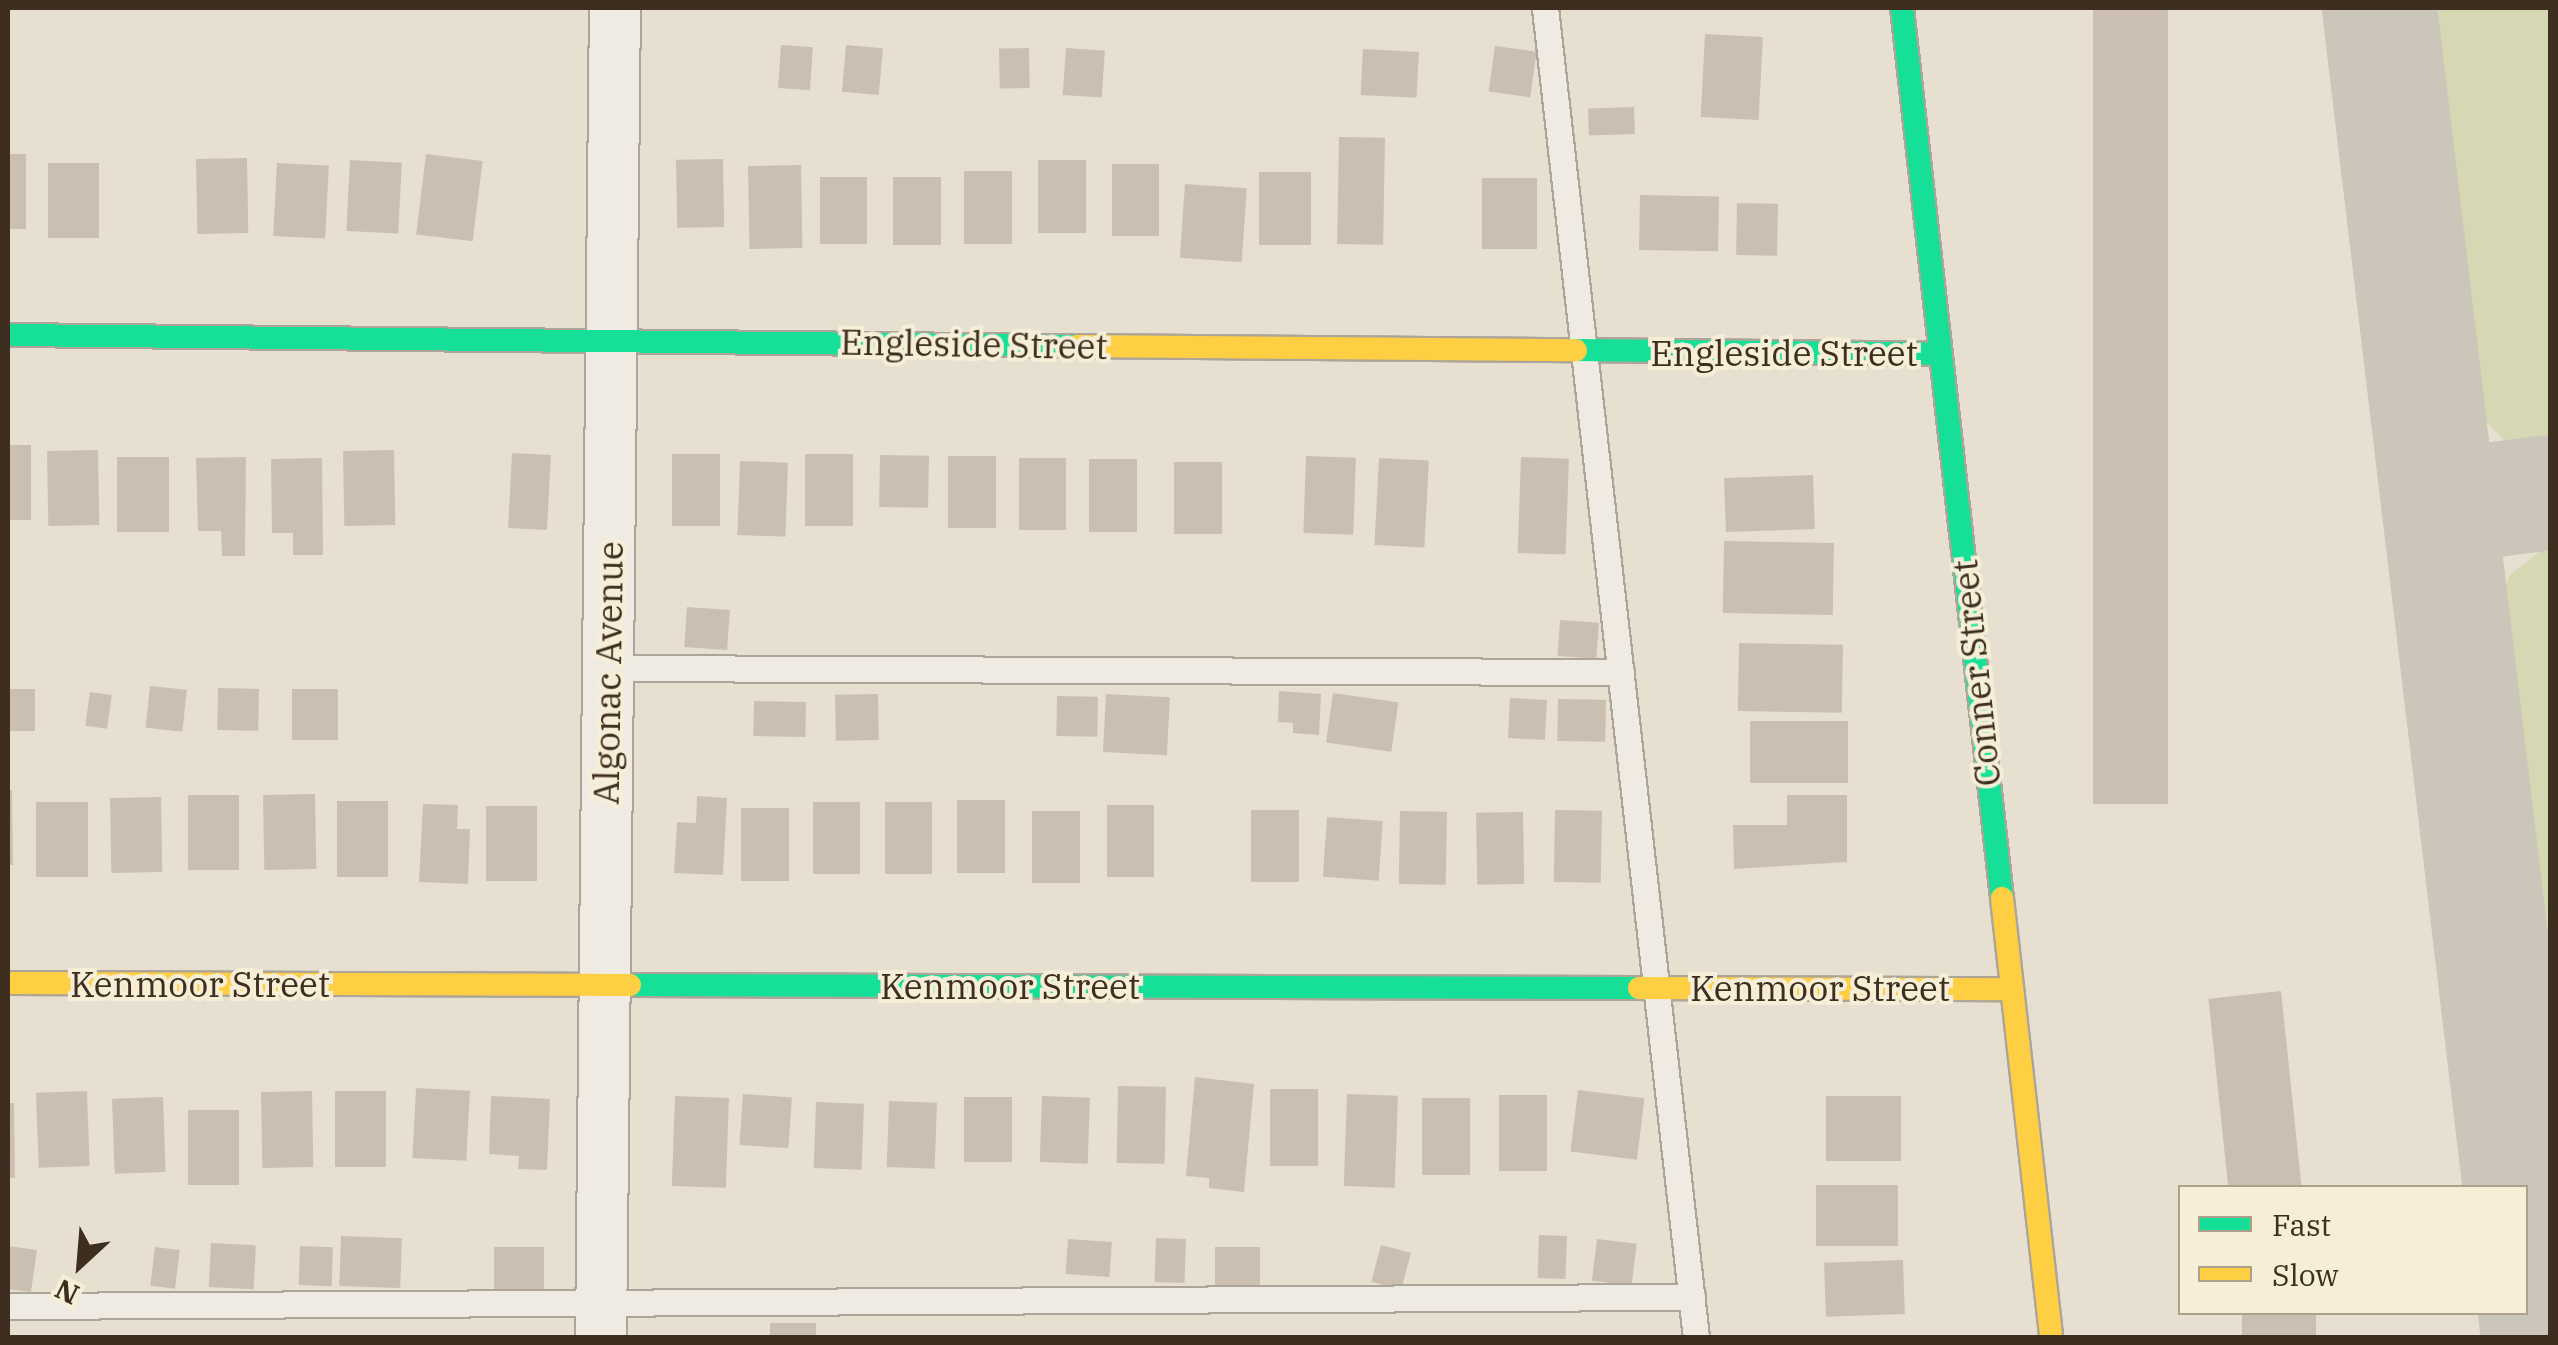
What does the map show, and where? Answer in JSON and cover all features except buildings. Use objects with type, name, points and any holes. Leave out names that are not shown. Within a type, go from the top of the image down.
[{"type":"street","name":"Algonac Avenue","points":[[602,1320],[615,8]]},
{"type":"street","name":"Conner Street","points":[[1902,8],[2051,1338]]},
{"type":"street","name":"Engleside Street","points":[[8,334],[1941,354]]},
{"type":"street","name":"Kenmoor Street","points":[[8,983],[2012,989]]},
{"type":"lane","points":[[1544,8],[1696,1338]]},
{"type":"lane","points":[[608,668],[1621,672]]},
{"type":"lane","points":[[8,1306],[602,1320],[1692,1297]]},
{"type":"green space","points":[[2425,8],[2550,8],[2550,455],[2506,442],[2471,406]]},
{"type":"green space","points":[[2550,543],[2550,1079],[2497,619],[2509,576]]},
{"type":"taxiway","points":[[2379,8],[2520,1185]]},
{"type":"taxiway","points":[[2439,506],[2550,492]]},
{"type":"taxiway","points":[[2528,1249],[2538,1338]]},
{"type":"traffic: fast","points":[[1902,8],[2002,898]]},
{"type":"traffic: fast","points":[[8,335],[1077,346]]},
{"type":"traffic: fast","points":[[1576,350],[1941,354]]},
{"type":"traffic: fast","points":[[630,985],[1639,988]]},
{"type":"traffic: slow","points":[[1077,346],[1576,350]]},
{"type":"traffic: slow","points":[[2002,898],[2051,1338]]},
{"type":"traffic: slow","points":[[8,983],[630,985]]},
{"type":"traffic: slow","points":[[1639,988],[2012,989]]}]
